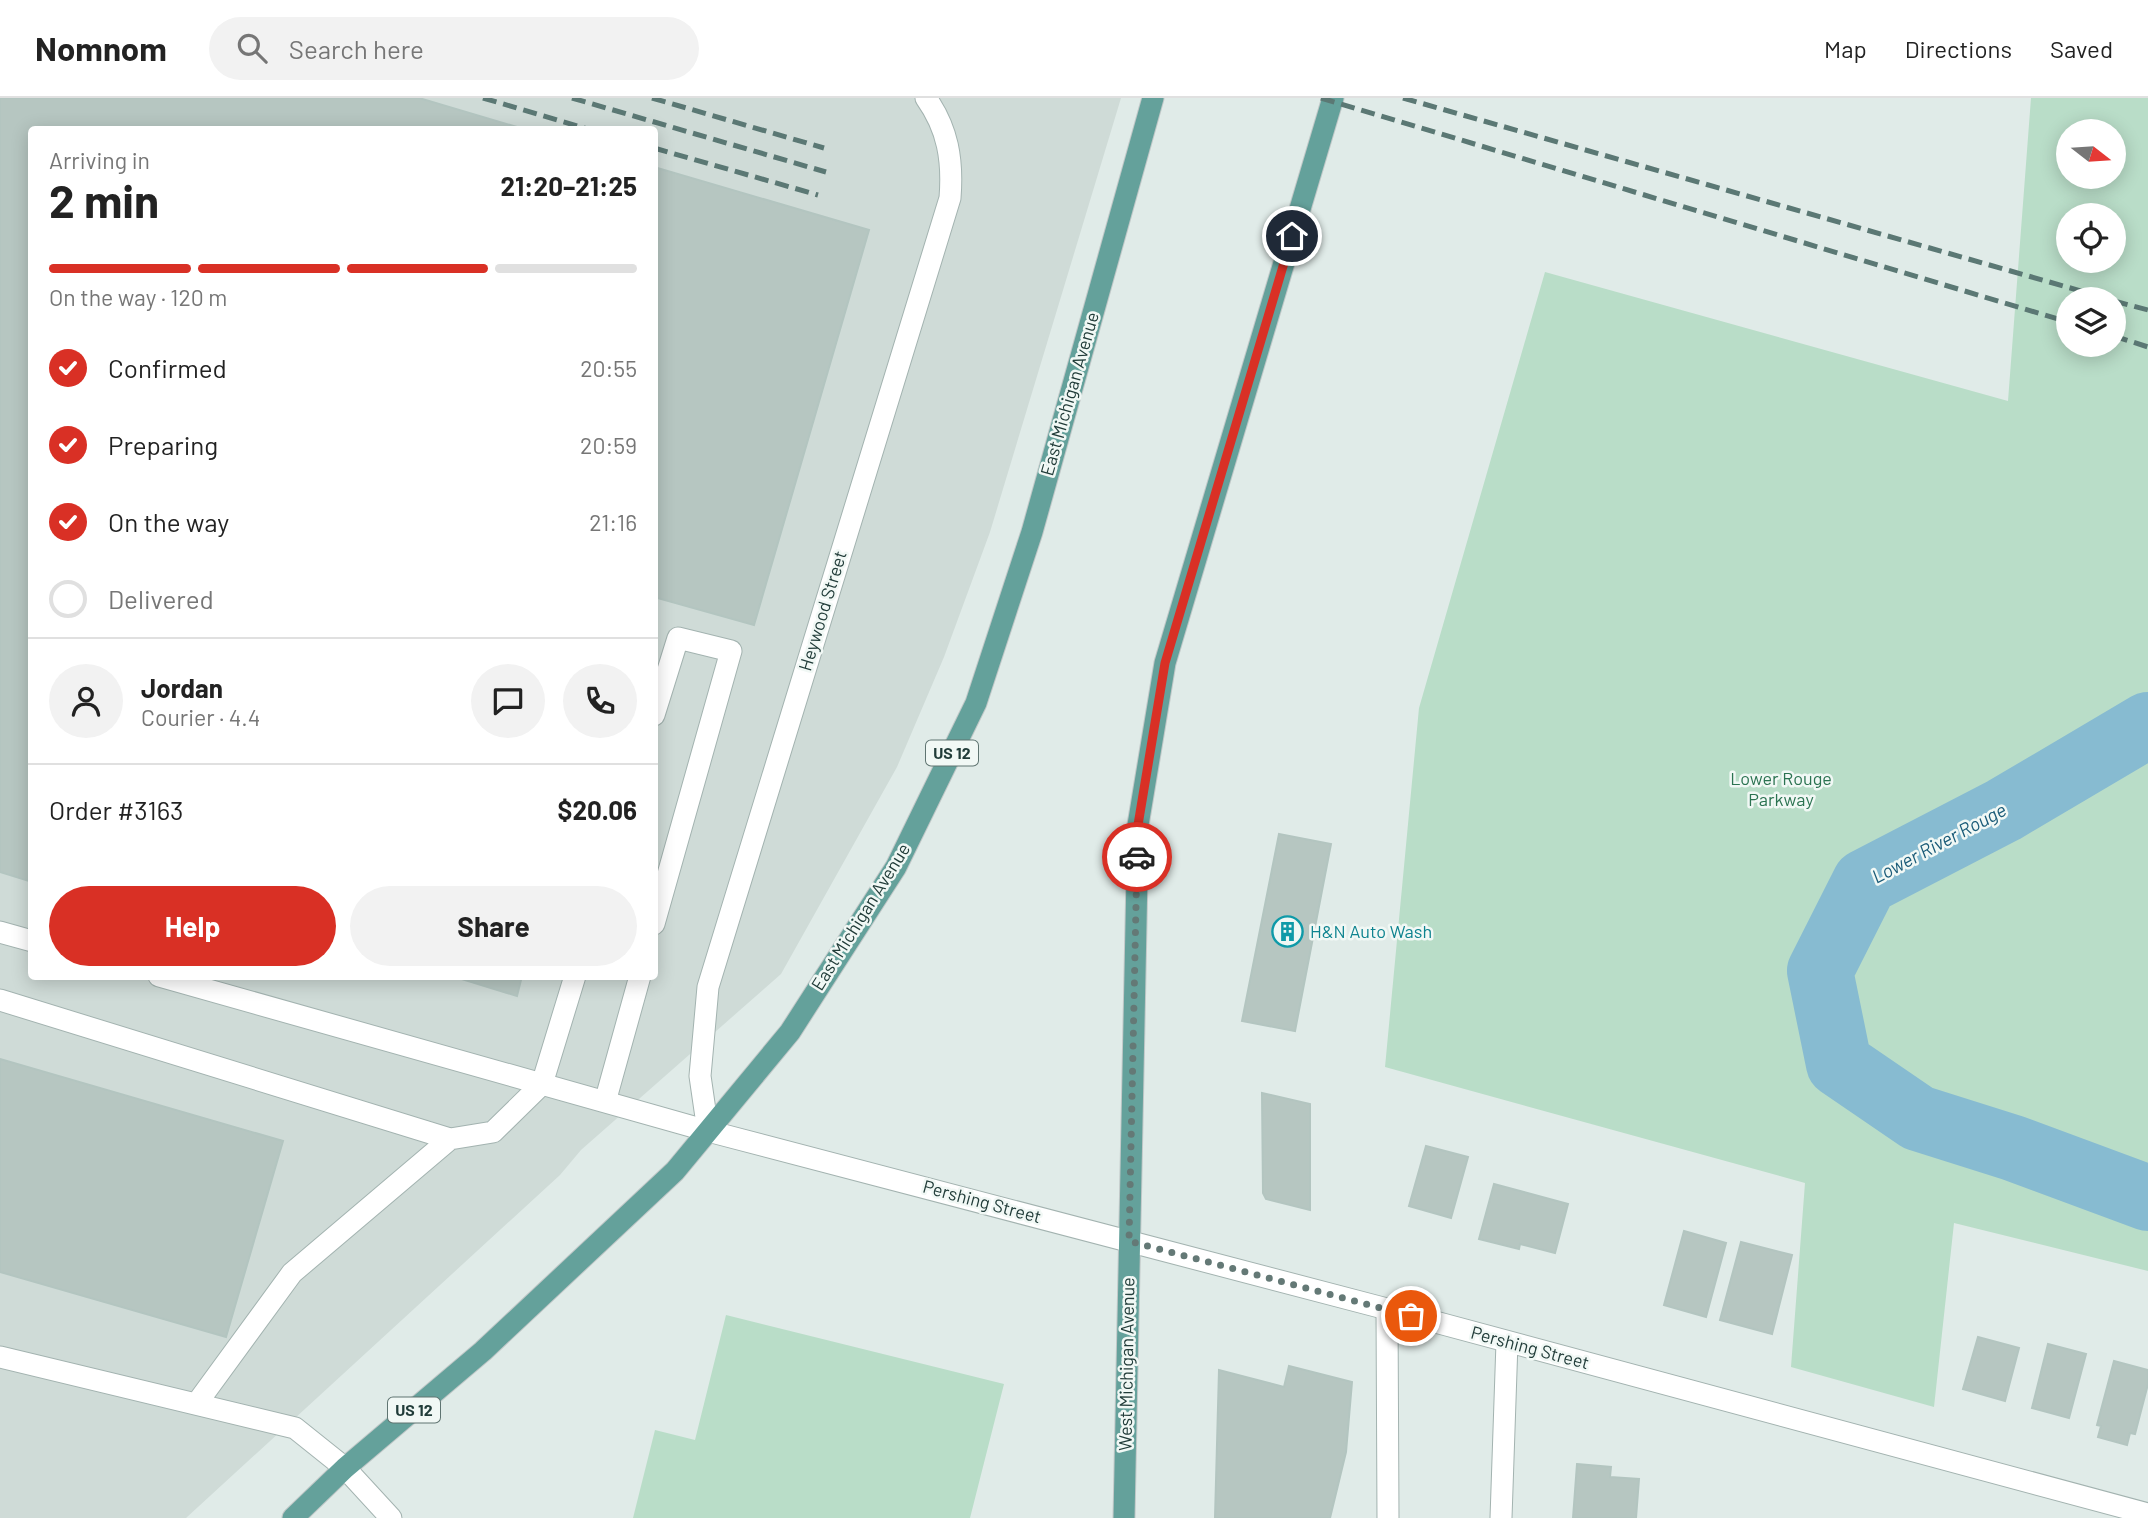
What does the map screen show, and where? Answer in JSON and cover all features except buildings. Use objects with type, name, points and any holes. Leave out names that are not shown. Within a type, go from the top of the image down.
[{"type":"main road","name":"East Michigan Avenue","points":[[293,1518],[345,1468],[522,1314],[675,1171],[790,1032],[896,867],[976,703],[1032,532],[1153,98]]},
{"type":"main road","name":"West Michigan Avenue","points":[[1124,1518],[1138,825],[1165,663],[1332,100]]},
{"type":"street","name":"Heywood Street","points":[[708,1131],[700,1076],[708,987],[950,198],[949,146],[939,117],[926,98]]},
{"type":"street","points":[[658,702],[678,638],[731,651],[658,910]]},
{"type":"street","points":[[0,932],[28,940]]},
{"type":"street","name":"Pershing Street","points":[[173,980],[708,1131],[1387,1309],[2148,1514]]},
{"type":"street","points":[[0,1000],[450,1139],[493,1132],[542,1084],[574,980]]},
{"type":"street","points":[[605,1102],[639,980]]},
{"type":"street","points":[[197,1403],[292,1273],[450,1139]]},
{"type":"street","points":[[1387,1309],[1388,1518]]},
{"type":"street","points":[[1501,1518],[1507,1342]]},
{"type":"street","points":[[0,1357],[295,1429],[345,1468],[391,1518]]},
{"type":"shaded area","points":[[0,98],[1121,98],[990,532],[944,657],[897,767],[781,974],[581,1150],[560,1175],[186,1518],[0,1518]]},
{"type":"green space","name":"Lower Rouge Parkway","points":[[2031,98],[2148,98],[2148,1271],[1954,1223],[1934,1407],[1791,1367],[1805,1183],[1385,1067],[1419,708],[1545,272],[2008,401]]},
{"type":"green space","points":[[726,1315],[1004,1384],[970,1518],[633,1518],[655,1430],[695,1440]]},
{"type":"waterway","name":"Lower River Rouge","points":[[2148,725],[2004,810],[1865,882],[1820,971],[1839,1064],[1918,1118],[2013,1148],[2148,1198]]},
{"type":"railway","points":[[483,98],[578,126]]},
{"type":"railway","points":[[572,98],[826,172]]},
{"type":"railway","points":[[652,98],[824,148]]},
{"type":"railway","points":[[1321,98],[2056,318]]},
{"type":"railway","points":[[1403,98],[2067,287]]},
{"type":"railway","points":[[658,149],[818,195]]},
{"type":"railway","points":[[2126,304],[2148,310]]},
{"type":"railway","points":[[2126,340],[2148,347]]},
{"type":"way so far","points":[[1137,857],[1129,1241],[1411,1316]]},
{"type":"place","name":"H&N Auto Wash","points":[[1287,932]]},
{"type":"route","points":[[1137,857],[1138,825],[1165,663],[1292,236]]}]
